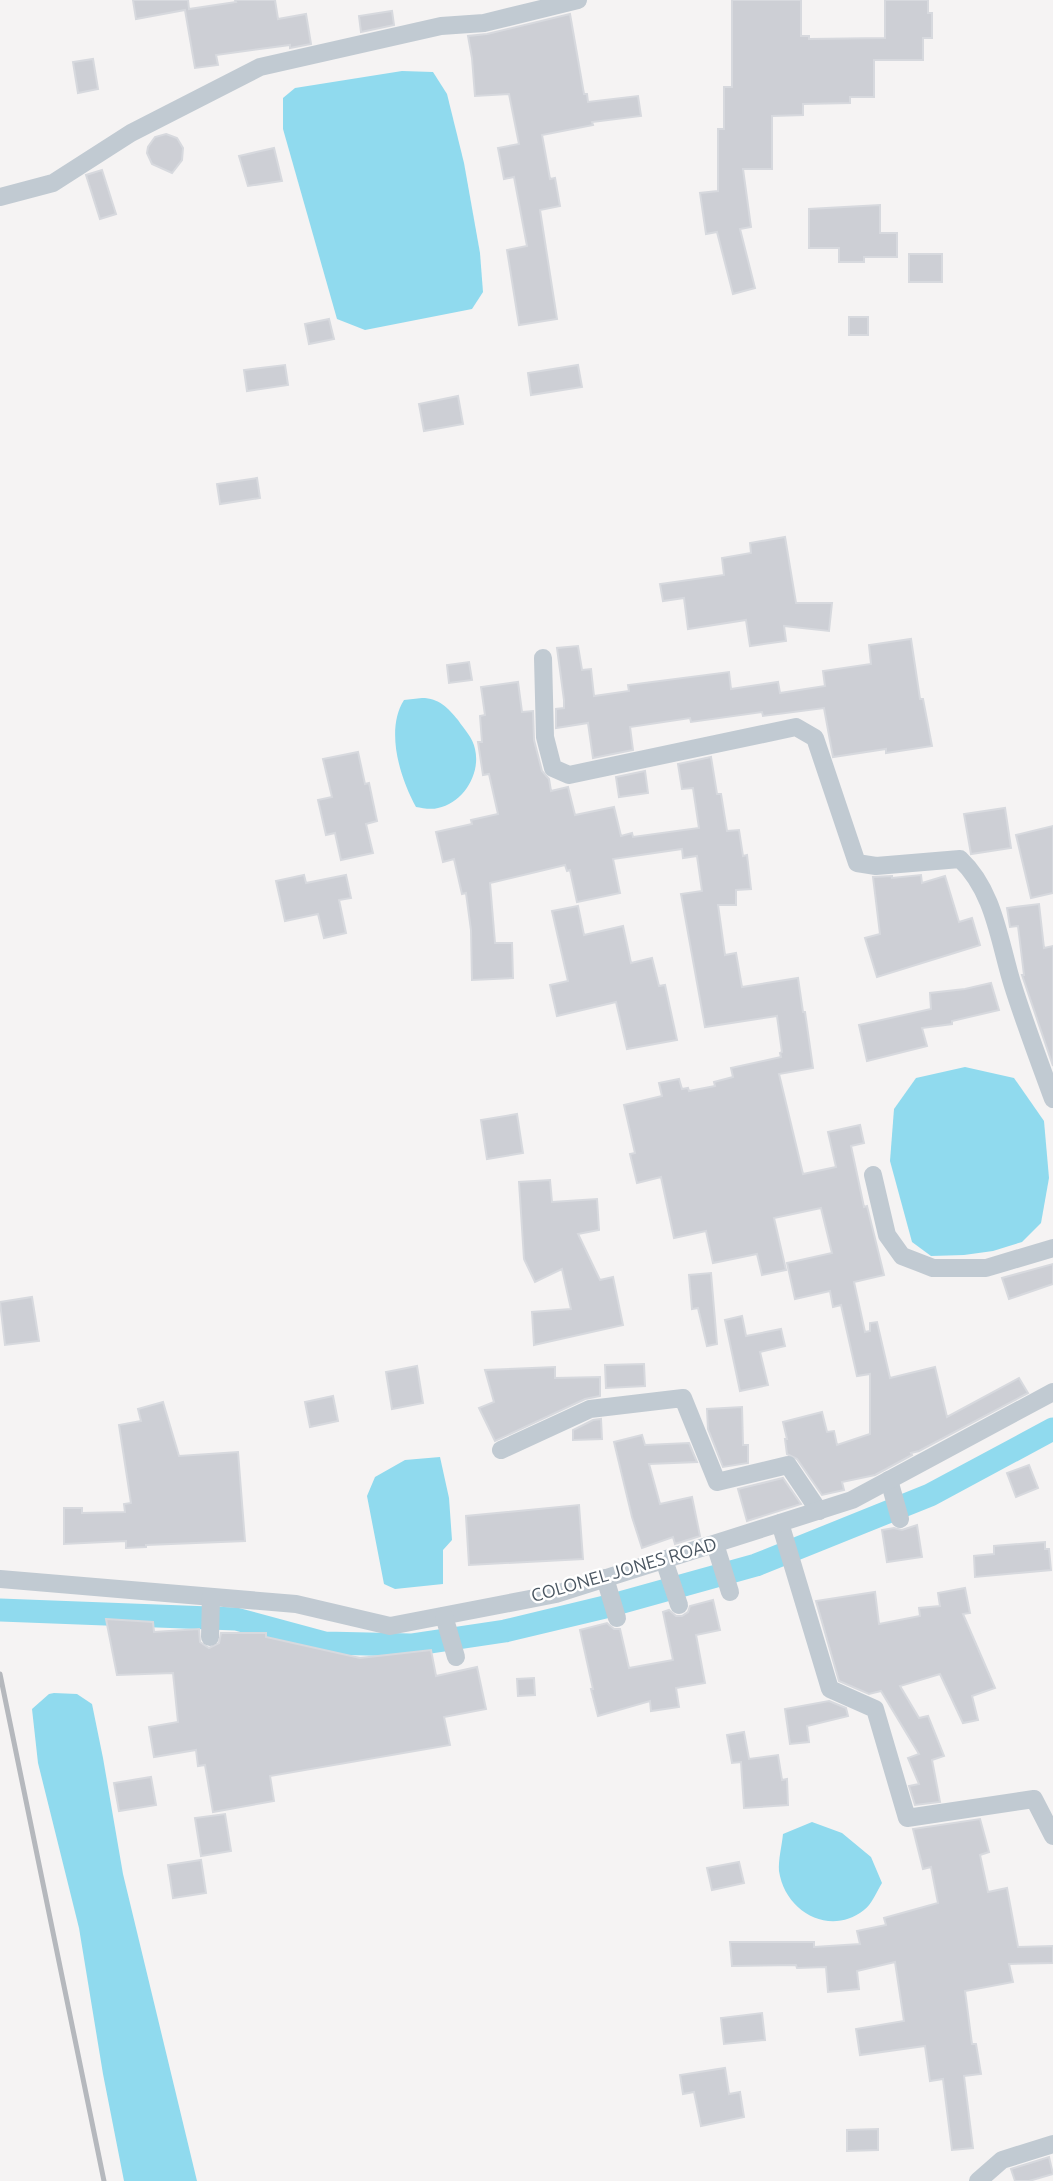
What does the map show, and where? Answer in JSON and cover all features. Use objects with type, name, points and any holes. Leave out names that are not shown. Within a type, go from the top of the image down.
[{"type":"street","points":[[0,197],[53,183],[131,133],[260,67],[441,26],[484,23],[578,0]]},
{"type":"street","points":[[543,658],[545,737],[553,768],[569,775],[796,727],[816,738],[857,863],[877,866],[960,859],[972,870],[988,897],[1026,1029],[1053,1099]]},
{"type":"street","points":[[873,1175],[887,1235],[902,1256],[933,1268],[986,1268],[1053,1248]]},
{"type":"street","name":"COLONEL JONES ROAD","points":[[0,1579],[296,1604],[390,1626],[444,1617],[606,1581],[782,1528],[818,1511],[852,1500],[1053,1392]]},
{"type":"street","points":[[501,1450],[590,1409],[683,1398],[717,1482],[788,1465],[818,1511]]},
{"type":"street","points":[[889,1481],[900,1519]]},
{"type":"street","points":[[782,1528],[830,1689],[875,1709],[907,1818],[1034,1799],[1053,1836]]},
{"type":"street","points":[[717,1549],[730,1592]]},
{"type":"street","points":[[666,1564],[679,1605]]},
{"type":"street","points":[[606,1581],[617,1618]]},
{"type":"street","points":[[211,1598],[211,1637]]},
{"type":"street","points":[[444,1617],[456,1657]]},
{"type":"street","points":[[978,2181],[1002,2160],[1053,2144]]},
{"type":"water","points":[[402,71],[433,72],[447,94],[464,163],[480,253],[483,292],[472,309],[365,330],[337,319],[283,129],[283,98],[295,88]]},
{"type":"water","points":[[422,698],[438,702],[447,708],[468,734],[475,749],[475,768],[468,786],[455,800],[435,809],[416,807],[400,768],[395,739],[398,712],[404,700]]},
{"type":"water","points":[[965,1067],[1014,1078],[1044,1121],[1049,1178],[1041,1223],[1022,1242],[993,1251],[931,1256],[912,1242],[890,1161],[894,1109],[916,1078]]},
{"type":"water","points":[[440,1457],[449,1498],[452,1540],[443,1550],[443,1584],[395,1589],[384,1584],[367,1496],[375,1477],[405,1460]]},
{"type":"water","points":[[49,1694],[77,1694],[92,1704],[123,1874],[197,2181],[124,2181],[79,1928],[38,1763],[32,1709]]},
{"type":"water","points":[[812,1822],[842,1833],[871,1857],[882,1883],[867,1907],[851,1918],[837,1921],[811,1916],[790,1898],[783,1886],[779,1867],[783,1834]]},
{"type":"building","points":[[133,0],[188,0],[189,9],[236,2],[235,0],[275,0],[278,19],[306,14],[311,44],[216,55],[218,65],[195,68],[185,10],[136,19]]},
{"type":"building","points":[[732,0],[801,0],[801,36],[809,36],[809,39],[885,38],[885,0],[928,0],[928,13],[932,13],[932,38],[923,38],[923,60],[874,60],[874,97],[850,97],[850,103],[803,104],[803,115],[772,116],[772,169],[743,169],[751,227],[740,229],[755,288],[733,294],[717,232],[706,234],[700,193],[718,191],[718,129],[724,129],[724,87],[732,87]]},
{"type":"building","points":[[392,11],[394,25],[361,32],[359,16]]},
{"type":"building","points":[[570,14],[584,94],[587,94],[588,102],[638,96],[641,116],[592,122],[593,125],[542,135],[550,179],[555,178],[560,206],[540,210],[557,319],[519,325],[507,250],[527,246],[514,177],[504,179],[498,148],[519,144],[509,94],[475,96],[468,36]]},
{"type":"building","points":[[93,59],[98,89],[78,93],[73,62]]},
{"type":"building","points":[[166,134],[177,138],[183,148],[182,160],[172,173],[152,164],[147,153],[155,137]]},
{"type":"building","points":[[274,148],[282,181],[248,186],[239,156]]},
{"type":"building","points":[[102,170],[116,214],[100,219],[86,175]]},
{"type":"building","points":[[880,205],[880,233],[897,233],[897,257],[864,257],[864,262],[839,262],[839,248],[809,248],[809,209]]},
{"type":"building","points":[[909,254],[942,254],[942,282],[909,282]]},
{"type":"building","points":[[849,317],[868,317],[868,335],[849,335]]},
{"type":"building","points":[[329,319],[334,339],[309,344],[305,324]]},
{"type":"building","points":[[285,365],[288,385],[247,391],[244,370]]},
{"type":"building","points":[[578,365],[582,387],[531,395],[528,373]]},
{"type":"building","points":[[458,396],[463,424],[424,431],[419,404]]},
{"type":"building","points":[[257,478],[260,498],[220,504],[217,484]]},
{"type":"building","points":[[785,537],[796,603],[832,603],[829,631],[784,626],[786,641],[750,646],[746,620],[688,629],[684,598],[663,601],[660,584],[724,575],[722,558],[751,553],[750,543]]},
{"type":"building","points":[[911,639],[920,699],[923,699],[932,746],[833,757],[824,708],[763,716],[762,712],[691,722],[690,718],[630,727],[633,750],[593,758],[588,723],[556,728],[556,709],[564,708],[557,648],[578,646],[582,670],[591,669],[594,696],[629,691],[628,685],[729,672],[731,689],[778,682],[780,693],[825,686],[823,671],[871,664],[869,645]]},
{"type":"building","points":[[469,662],[472,680],[449,683],[447,665]]},
{"type":"building","points":[[518,682],[522,712],[533,711],[534,740],[542,771],[549,779],[551,791],[568,787],[575,815],[614,807],[621,836],[632,833],[633,837],[699,828],[693,788],[682,789],[678,764],[711,757],[727,831],[739,830],[743,856],[747,855],[751,889],[736,890],[736,905],[718,905],[725,955],[736,953],[742,987],[798,978],[813,1068],[779,1074],[803,1174],[836,1167],[828,1132],[860,1125],[864,1143],[851,1146],[864,1207],[867,1206],[884,1275],[854,1282],[865,1332],[870,1331],[870,1323],[877,1322],[890,1378],[935,1367],[947,1417],[1019,1378],[1028,1393],[911,1453],[912,1455],[875,1475],[842,1482],[844,1490],[822,1495],[797,1459],[787,1454],[783,1422],[822,1412],[827,1432],[834,1431],[837,1445],[870,1434],[870,1374],[857,1376],[841,1305],[833,1307],[830,1291],[795,1299],[787,1263],[832,1253],[821,1208],[774,1218],[786,1270],[762,1275],[757,1254],[713,1263],[706,1231],[674,1238],[661,1177],[637,1183],[630,1154],[635,1153],[624,1105],[662,1096],[659,1083],[679,1079],[682,1089],[688,1088],[689,1091],[715,1086],[714,1082],[733,1077],[731,1068],[781,1057],[777,1016],[705,1027],[681,894],[702,891],[697,856],[683,858],[682,849],[613,859],[620,893],[577,902],[570,870],[567,871],[565,865],[490,883],[495,943],[512,943],[513,978],[472,980],[471,930],[466,893],[462,894],[454,859],[443,862],[436,832],[472,824],[471,820],[498,814],[489,774],[483,775],[478,742],[482,742],[480,716],[485,715],[481,687]]},
{"type":"building","points":[[358,752],[365,784],[369,783],[377,821],[366,824],[373,853],[341,860],[335,833],[326,835],[318,800],[332,797],[323,759]]},
{"type":"building","points":[[645,771],[648,793],[619,797],[616,777]]},
{"type":"building","points":[[1005,808],[1011,848],[971,854],[964,814]]},
{"type":"building","points":[[1053,826],[1053,893],[1031,898],[1016,835]]},
{"type":"building","points":[[304,875],[306,883],[346,875],[351,898],[339,900],[346,933],[324,938],[318,914],[285,921],[276,881]]},
{"type":"building","points":[[921,875],[922,883],[945,876],[959,922],[972,918],[980,945],[877,977],[865,938],[880,934],[873,877]]},
{"type":"building","points":[[1039,904],[1044,948],[1053,946],[1053,1066],[1022,975],[1018,926],[1010,927],[1007,908]]},
{"type":"building","points":[[578,906],[584,935],[623,926],[631,963],[652,958],[659,986],[665,985],[677,1040],[627,1049],[616,1002],[557,1016],[550,985],[568,981],[552,911]]},
{"type":"building","points":[[991,983],[999,1010],[952,1021],[952,1024],[922,1028],[927,1046],[867,1061],[859,1025],[931,1009],[930,993]]},
{"type":"building","points":[[517,1114],[523,1153],[487,1159],[481,1120]]},
{"type":"building","points":[[550,1180],[552,1202],[597,1199],[599,1230],[578,1234],[600,1280],[613,1277],[623,1325],[534,1345],[532,1312],[571,1309],[562,1269],[535,1282],[524,1259],[519,1182]]},
{"type":"building","points":[[1053,1264],[1053,1284],[1009,1299],[1002,1278]]},
{"type":"building","points":[[711,1273],[717,1344],[707,1346],[698,1308],[692,1309],[689,1275]]},
{"type":"building","points":[[32,1297],[39,1341],[5,1345],[0,1302]]},
{"type":"building","points":[[742,1316],[746,1336],[781,1329],[785,1346],[760,1352],[768,1385],[740,1391],[725,1320]]},
{"type":"building","points":[[644,1364],[645,1386],[606,1388],[605,1365]]},
{"type":"building","points":[[417,1366],[423,1403],[392,1409],[386,1372]]},
{"type":"building","points":[[555,1367],[555,1378],[600,1377],[600,1396],[585,1399],[495,1441],[479,1408],[494,1402],[485,1370]]},
{"type":"building","points":[[333,1396],[338,1421],[310,1427],[305,1402]]},
{"type":"building","points":[[163,1402],[179,1456],[238,1452],[245,1541],[126,1548],[126,1541],[64,1544],[64,1508],[82,1508],[82,1513],[125,1512],[124,1504],[131,1503],[119,1425],[141,1421],[138,1409]]},
{"type":"building","points":[[742,1407],[743,1445],[748,1445],[748,1463],[723,1467],[708,1429],[707,1409]]},
{"type":"building","points":[[601,1419],[602,1439],[573,1440],[573,1430]]},
{"type":"building","points":[[642,1435],[645,1445],[689,1443],[697,1462],[649,1464],[660,1504],[692,1497],[700,1536],[675,1544],[673,1537],[642,1548],[614,1442]]},
{"type":"building","points":[[1029,1465],[1038,1488],[1016,1497],[1007,1473]]},
{"type":"building","points":[[783,1478],[801,1504],[747,1521],[738,1489]]},
{"type":"building","points":[[579,1505],[583,1559],[469,1565],[466,1516]]},
{"type":"building","points":[[917,1525],[922,1557],[887,1562],[882,1530],[902,1530]]},
{"type":"building","points":[[1045,1542],[1045,1549],[1049,1549],[1051,1570],[975,1577],[974,1556],[994,1554],[994,1546]]},
{"type":"building","points":[[965,1588],[970,1613],[963,1614],[995,1688],[972,1696],[978,1720],[963,1723],[940,1674],[900,1686],[919,1718],[928,1716],[944,1756],[932,1760],[940,1802],[915,1805],[909,1786],[919,1784],[908,1758],[919,1754],[881,1691],[869,1694],[839,1681],[816,1601],[875,1592],[879,1624],[920,1616],[919,1608],[940,1606],[938,1593]]},
{"type":"building","points":[[713,1600],[720,1630],[696,1635],[705,1683],[676,1688],[679,1707],[651,1711],[650,1701],[598,1716],[580,1630],[607,1623],[614,1629],[620,1629],[629,1668],[673,1660],[663,1612],[669,1610],[676,1616],[682,1616],[688,1612],[690,1606]]},
{"type":"building","points":[[106,1619],[153,1622],[154,1632],[199,1629],[200,1642],[209,1648],[219,1643],[221,1633],[266,1633],[266,1637],[360,1658],[431,1650],[436,1676],[477,1667],[486,1709],[444,1717],[450,1745],[270,1776],[274,1801],[213,1812],[205,1765],[198,1766],[196,1750],[154,1757],[149,1727],[178,1722],[173,1673],[117,1675]]},
{"type":"building","points":[[534,1678],[535,1695],[518,1696],[517,1679]]},
{"type":"building","points":[[829,1701],[846,1708],[848,1716],[807,1726],[809,1742],[790,1744],[785,1709]]},
{"type":"building","points":[[744,1732],[749,1759],[778,1755],[782,1780],[787,1779],[788,1805],[744,1808],[741,1762],[732,1763],[727,1735]]},
{"type":"building","points":[[151,1777],[156,1805],[119,1811],[114,1783]]},
{"type":"building","points":[[225,1814],[231,1851],[201,1856],[195,1818]]},
{"type":"building","points":[[980,1819],[989,1852],[980,1855],[988,1892],[1007,1888],[1018,1947],[1053,1946],[1053,1963],[1009,1964],[1013,1982],[965,1991],[972,2044],[976,2044],[981,2074],[964,2076],[973,2148],[952,2150],[943,2079],[930,2081],[925,2046],[860,2055],[856,2029],[904,2021],[895,1962],[857,1971],[859,1989],[828,1992],[826,1967],[732,1966],[730,1942],[814,1942],[814,1947],[860,1944],[857,1931],[886,1925],[884,1918],[938,1903],[931,1867],[923,1869],[913,1829]]},
{"type":"building","points":[[201,1860],[206,1893],[173,1898],[168,1865]]},
{"type":"building","points":[[739,1862],[744,1883],[712,1890],[707,1868]]},
{"type":"building","points":[[762,2013],[765,2040],[724,2044],[721,2018]]},
{"type":"building","points":[[725,2068],[729,2094],[740,2092],[744,2117],[701,2126],[694,2092],[683,2094],[680,2075]]},
{"type":"building","points":[[878,2129],[878,2150],[847,2151],[847,2130]]},
{"type":"building","points":[[1049,2157],[1053,2174],[1029,2181],[1015,2181],[1011,2169]]},
{"type":"waterway","points":[[0,1610],[236,1619],[325,1643],[411,1645],[505,1631],[605,1607],[756,1565],[930,1495],[1053,1429]]},
{"type":"railway","points":[[0,1674],[104,2181]]}]
